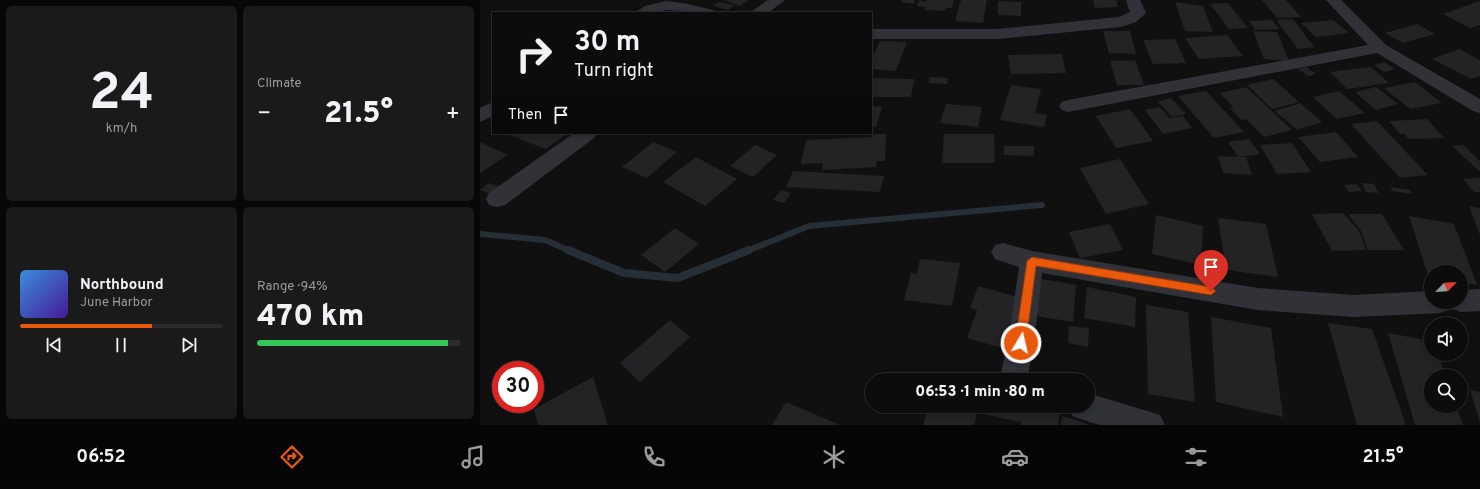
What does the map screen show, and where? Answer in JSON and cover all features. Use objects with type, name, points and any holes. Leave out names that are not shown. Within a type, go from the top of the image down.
[{"type":"street","points":[[759,12],[778,0]]},
{"type":"street","points":[[872,34],[909,32],[975,35],[1120,22],[1131,19],[1138,14],[1133,0]]},
{"type":"street","points":[[1333,0],[1380,48],[1480,106]]},
{"type":"street","points":[[644,12],[650,8],[680,6],[704,12]]},
{"type":"street","points":[[1068,106],[1380,48]]},
{"type":"street","points":[[480,116],[492,109]]},
{"type":"street","points":[[497,199],[586,134]]},
{"type":"street","points":[[1003,252],[1032,261],[1258,299],[1354,306],[1424,303]]},
{"type":"street","points":[[1014,373],[1022,335],[1032,261]]},
{"type":"street","points":[[1468,301],[1480,300]]},
{"type":"street","points":[[1095,410],[1150,425]]},
{"type":"building","points":[[724,0],[749,0],[740,6]]},
{"type":"building","points":[[902,0],[915,0],[914,4],[901,2]]},
{"type":"building","points":[[919,0],[926,2],[926,0],[954,0],[952,8],[946,8],[945,11],[924,10],[926,7],[917,6]]},
{"type":"building","points":[[961,0],[987,0],[983,23],[955,21]]},
{"type":"building","points":[[1093,0],[1116,0],[1118,7],[1095,8]]},
{"type":"building","points":[[1262,0],[1286,0],[1301,17],[1277,18]]},
{"type":"building","points":[[998,1],[1021,2],[1021,16],[998,15]]},
{"type":"building","points":[[1480,1],[1480,25],[1470,28],[1443,14]]},
{"type":"building","points":[[719,2],[734,5],[728,10],[713,6]]},
{"type":"building","points":[[1175,2],[1203,6],[1213,32],[1185,31]]},
{"type":"building","points":[[1228,3],[1248,28],[1229,29],[1210,4]]},
{"type":"building","points":[[1293,19],[1314,47],[1298,49],[1276,20]]},
{"type":"building","points":[[1272,20],[1279,29],[1255,30],[1249,21]]},
{"type":"building","points":[[1333,20],[1349,33],[1316,37],[1301,23]]},
{"type":"building","points":[[1417,24],[1435,34],[1403,43],[1385,33]]},
{"type":"building","points":[[1103,31],[1130,31],[1136,54],[1109,53]]},
{"type":"building","points":[[1253,31],[1277,32],[1289,61],[1264,59]]},
{"type":"building","points":[[1227,35],[1243,56],[1199,59],[1185,38]]},
{"type":"building","points":[[1175,39],[1186,63],[1153,64],[1143,40]]},
{"type":"building","points":[[880,41],[907,42],[896,71],[872,69],[872,58]]},
{"type":"building","points":[[1459,49],[1480,60],[1480,76],[1471,79],[1432,59]]},
{"type":"building","points":[[1062,54],[1066,73],[1011,74],[1008,55]]},
{"type":"building","points":[[1135,60],[1144,85],[1117,85],[1110,61]]},
{"type":"building","points":[[1384,62],[1395,69],[1384,72],[1374,65]]},
{"type":"building","points":[[1306,67],[1316,74],[1308,76],[1298,69]]},
{"type":"building","points":[[1371,67],[1389,83],[1347,89],[1330,72]]},
{"type":"building","points":[[930,77],[948,78],[947,84],[929,83]]},
{"type":"building","points":[[872,78],[914,79],[911,97],[872,97]]},
{"type":"building","points":[[1273,79],[1299,102],[1272,109],[1247,85]]},
{"type":"building","points":[[1415,82],[1442,103],[1410,109],[1384,88]]},
{"type":"building","points":[[1011,85],[1041,89],[1035,113],[1047,115],[1044,127],[1000,120]]},
{"type":"building","points":[[1246,87],[1292,130],[1264,137],[1246,119],[1242,120],[1230,108],[1233,107],[1220,93]]},
{"type":"building","points":[[1376,87],[1398,104],[1376,110],[1355,92]]},
{"type":"building","points":[[1206,91],[1244,132],[1214,138],[1178,96]]},
{"type":"building","points":[[1339,91],[1365,113],[1337,119],[1313,97]]},
{"type":"building","points":[[1171,98],[1186,114],[1172,117],[1158,102]]},
{"type":"building","points":[[1300,103],[1322,122],[1297,130],[1275,111]]},
{"type":"building","points":[[946,104],[982,107],[978,127],[940,123]]},
{"type":"building","points":[[872,106],[882,107],[876,127],[872,127]]},
{"type":"building","points":[[1160,107],[1169,118],[1183,116],[1192,128],[1163,134],[1145,110]]},
{"type":"building","points":[[1130,109],[1153,141],[1116,148],[1096,116]]},
{"type":"building","points":[[1427,119],[1444,138],[1409,139],[1404,134],[1400,134],[1389,121]]},
{"type":"building","points":[[1377,121],[1428,175],[1400,178],[1351,124]]},
{"type":"building","points":[[1336,132],[1358,157],[1320,162],[1298,137]]},
{"type":"building","points":[[507,134],[567,134],[546,149]]},
{"type":"building","points":[[872,134],[886,134],[885,161],[877,161],[876,167],[822,170],[823,163],[801,164],[806,140],[872,137]]},
{"type":"building","points":[[944,134],[994,134],[995,163],[942,163]]},
{"type":"building","points":[[1249,139],[1260,154],[1239,157],[1246,157],[1252,175],[1223,173],[1218,156],[1238,157],[1228,142]]},
{"type":"building","points":[[480,142],[508,155],[480,173]]},
{"type":"building","points":[[653,142],[677,152],[647,178],[622,167]]},
{"type":"building","points":[[1292,143],[1311,172],[1277,174],[1260,145]]},
{"type":"building","points":[[755,145],[777,155],[753,177],[730,166]]},
{"type":"building","points":[[1463,145],[1480,161],[1480,172],[1452,146]]},
{"type":"building","points":[[1004,146],[1034,146],[1034,156],[1004,155]]},
{"type":"building","points":[[696,157],[737,179],[705,206],[663,182]]},
{"type":"building","points":[[1120,159],[1149,204],[1106,214],[1080,168]]},
{"type":"building","points":[[793,171],[884,176],[880,192],[786,187]]},
{"type":"building","points":[[1480,178],[1480,192],[1474,192],[1463,179]]},
{"type":"building","points":[[488,183],[503,188],[494,195],[480,190]]},
{"type":"building","points":[[1362,183],[1374,184],[1379,193],[1366,192]]},
{"type":"building","points":[[1356,184],[1362,191],[1349,192],[1344,185]]},
{"type":"building","points":[[1391,187],[1410,190],[1412,194],[1392,191]]},
{"type":"building","points":[[781,190],[791,193],[784,203],[773,200]]},
{"type":"building","points":[[1469,206],[1480,208],[1480,235]]},
{"type":"building","points":[[1343,213],[1359,231],[1366,250],[1332,251],[1312,214]]},
{"type":"building","points":[[1348,214],[1382,214],[1404,250],[1368,250],[1361,231]]},
{"type":"building","points":[[1156,215],[1203,226],[1201,265],[1152,254]]},
{"type":"building","points":[[1409,216],[1454,224],[1477,285],[1468,283],[1468,265],[1425,265]]},
{"type":"building","points":[[1218,218],[1266,224],[1278,277],[1226,270]]},
{"type":"building","points":[[1110,224],[1123,250],[1080,258],[1069,232]]},
{"type":"building","points":[[675,228],[699,244],[665,272],[641,255]]},
{"type":"building","points":[[920,259],[960,263],[952,306],[904,300],[911,273],[917,274]]},
{"type":"building","points":[[1036,278],[1076,285],[1073,322],[1030,315]]},
{"type":"building","points":[[978,286],[1025,299],[1009,350],[967,338],[977,310],[970,308]]},
{"type":"building","points":[[1087,287],[1136,297],[1135,327],[1084,318]]},
{"type":"building","points":[[1146,305],[1188,312],[1195,402],[1148,394]]},
{"type":"building","points":[[1211,317],[1271,328],[1283,417],[1216,402]]},
{"type":"building","points":[[670,320],[690,337],[640,382],[620,363]]},
{"type":"building","points":[[1328,323],[1372,329],[1406,425],[1357,425]]},
{"type":"building","points":[[1069,326],[1089,328],[1088,347],[1068,343]]},
{"type":"building","points":[[1388,333],[1424,340],[1424,361],[1441,361],[1443,369],[1424,369],[1424,413],[1459,413],[1463,425],[1415,425]]},
{"type":"building","points":[[593,377],[608,425],[538,425],[535,413],[544,413],[544,404]]},
{"type":"building","points":[[1470,390],[1480,392],[1480,422]]},
{"type":"building","points":[[786,402],[840,425],[772,425]]},
{"type":"building","points":[[927,413],[977,413],[974,425],[923,425]]},
{"type":"building","points":[[987,413],[1060,413],[1058,425],[1021,425],[1021,422],[987,415]]},
{"type":"building","points":[[1063,416],[1090,425],[1060,425]]},
{"type":"waterway","points":[[747,251],[809,226],[1042,205]]},
{"type":"waterway","points":[[480,234],[545,240],[570,251]]},
{"type":"waterway","points":[[568,250],[624,273],[678,278],[749,250]]},
{"type":"route","points":[[1021,343],[1032,261],[1118,274],[1211,291]]}]
